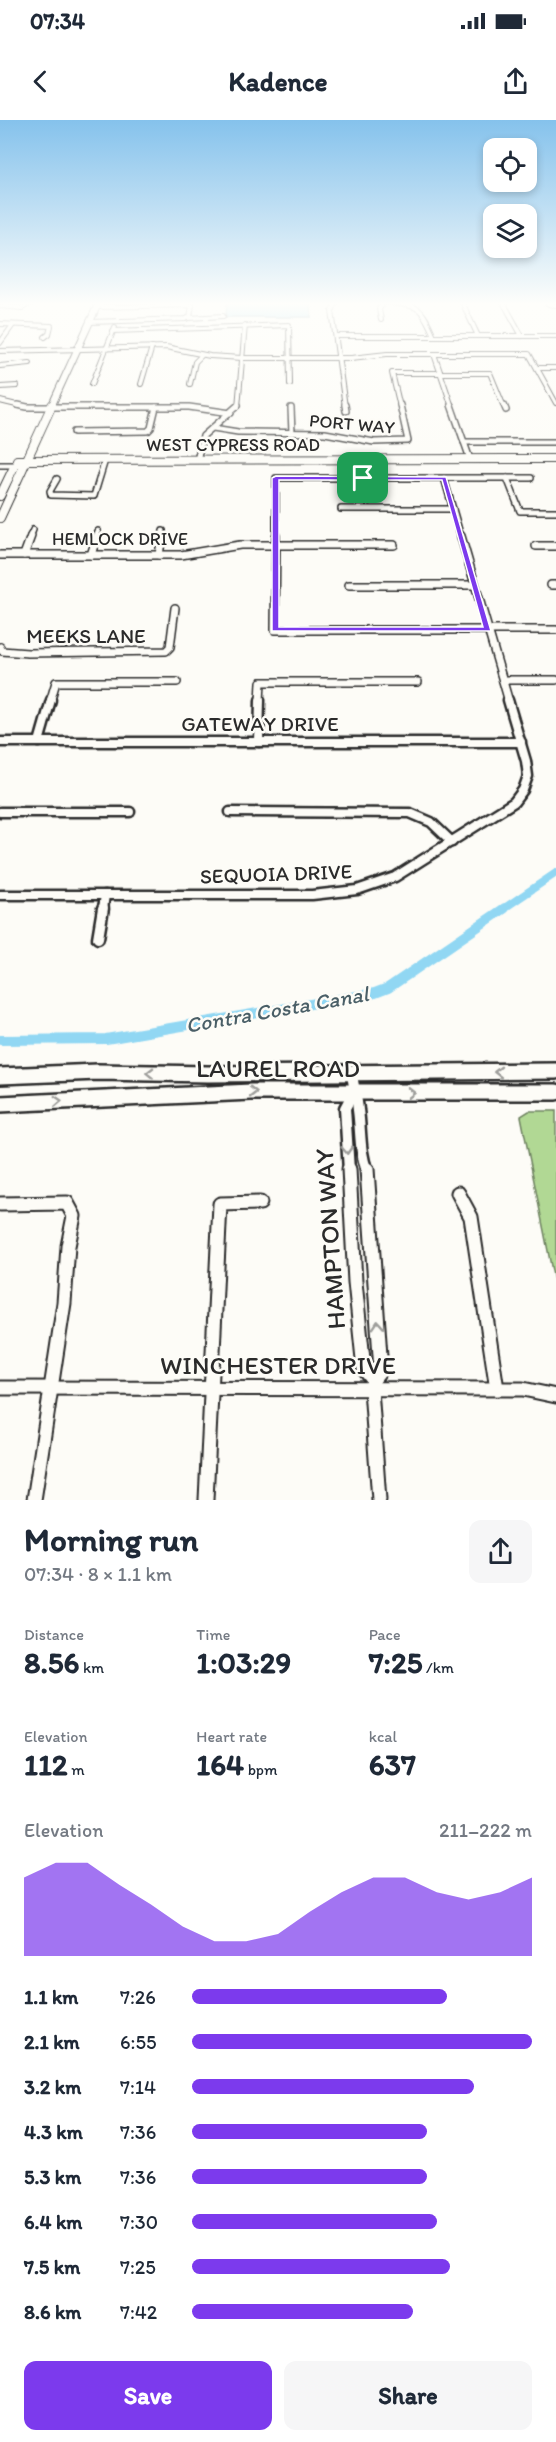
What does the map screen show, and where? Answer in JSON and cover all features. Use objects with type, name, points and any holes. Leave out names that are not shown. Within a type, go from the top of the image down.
[{"type":"main road","points":[[0,518],[21,462],[64,366]]},
{"type":"main road","name":"WEST CYPRESS ROAD","points":[[21,462],[556,459]]},
{"type":"main road","points":[[0,496],[21,462]]},
{"type":"main road","name":"LAUREL ROAD","points":[[0,1076],[98,1072],[208,1074],[556,1071]]},
{"type":"main road","name":"LAUREL ROAD","points":[[0,1104],[251,1092],[556,1092]]},
{"type":"street","points":[[92,384],[99,366]]},
{"type":"street","points":[[141,384],[146,366]]},
{"type":"street","points":[[190,384],[194,366]]},
{"type":"street","points":[[197,460],[202,438],[239,404],[241,366]]},
{"type":"street","points":[[290,366],[290,384]]},
{"type":"street","points":[[339,366],[346,411]]},
{"type":"street","points":[[439,366],[470,459]]},
{"type":"street","points":[[556,368],[537,368],[556,403]]},
{"type":"street","name":"PORT WAY","points":[[213,428],[238,432],[325,433],[374,442],[408,441],[392,373],[441,373]]},
{"type":"street","points":[[441,373],[490,374],[506,410]]},
{"type":"street","points":[[0,387],[17,386]]},
{"type":"street","points":[[0,401],[20,406],[46,407],[199,407],[231,413]]},
{"type":"street","points":[[75,432],[148,431],[151,429],[156,407]]},
{"type":"street","points":[[291,408],[292,433]]},
{"type":"street","points":[[464,442],[556,442]]},
{"type":"street","points":[[57,480],[50,491],[51,495],[94,496],[105,460]]},
{"type":"street","points":[[360,460],[363,478]]},
{"type":"street","points":[[0,465],[21,462]]},
{"type":"street","points":[[531,478],[276,478],[275,630],[556,630]]},
{"type":"street","name":"SEQUOIA DRIVE","points":[[0,895],[334,894],[357,890],[395,877],[510,807],[520,796],[528,776],[521,742],[444,478]]},
{"type":"street","points":[[507,478],[520,511],[556,511]]},
{"type":"street","points":[[341,509],[453,509]]},
{"type":"street","points":[[24,555],[33,530]]},
{"type":"street","points":[[92,555],[98,531]]},
{"type":"street","points":[[159,555],[164,531]]},
{"type":"street","name":"HEMLOCK DRIVE","points":[[0,555],[159,555],[197,554],[231,546],[394,545]]},
{"type":"street","points":[[536,546],[556,546]]},
{"type":"street","points":[[349,585],[475,585]]},
{"type":"street","name":"MEEKS LANE","points":[[0,647],[2,651],[28,653],[166,651],[170,647],[175,608]]},
{"type":"street","points":[[503,680],[556,680]]},
{"type":"street","points":[[39,742],[56,682],[177,682]]},
{"type":"street","points":[[259,742],[261,682],[418,682]]},
{"type":"street","name":"GATEWAY DRIVE","points":[[0,742],[521,742]]},
{"type":"street","points":[[0,812],[130,812]]},
{"type":"street","points":[[230,812],[410,813],[430,822],[452,842]]},
{"type":"street","points":[[98,938],[105,895]]},
{"type":"street","name":"HAMPTON WAY","points":[[352,1072],[353,1093],[358,1107],[361,1156],[368,1173],[381,1370],[372,1384],[364,1369],[355,1282],[345,1108],[353,1093]]},
{"type":"street","points":[[458,1193],[471,1217],[497,1389]]},
{"type":"street","points":[[0,1204],[67,1203],[74,1216],[34,1500]]},
{"type":"street","points":[[206,1500],[220,1204],[260,1203]]},
{"type":"street","points":[[372,1384],[379,1500]]},
{"type":"street","name":"WINCHESTER DRIVE","points":[[0,1388],[211,1388],[372,1384],[532,1390],[556,1396]]},
{"type":"green space","points":[[529,1111],[556,1111],[556,1291],[521,1116]]},
{"type":"waterway","name":"Contra Costa Canal","points":[[503,909],[556,873]]},
{"type":"waterway","name":"Contra Costa Canal","points":[[0,1040],[106,1039],[375,993],[388,988],[505,908]]},
{"type":"route","points":[[276,478],[363,478],[444,478],[488,630],[275,630],[276,478]]}]
